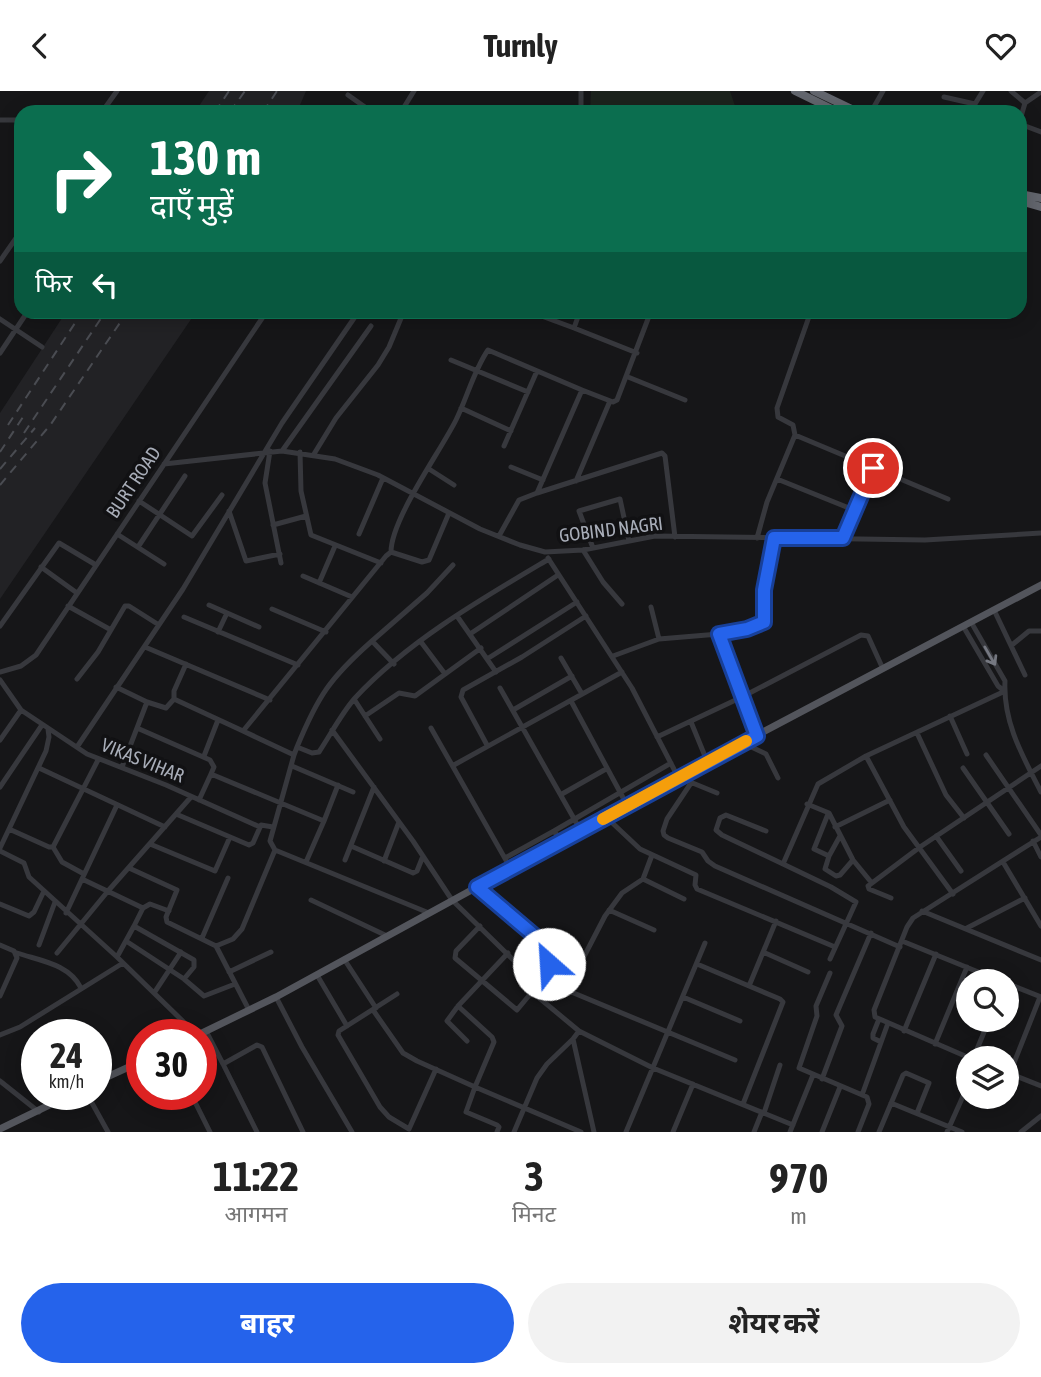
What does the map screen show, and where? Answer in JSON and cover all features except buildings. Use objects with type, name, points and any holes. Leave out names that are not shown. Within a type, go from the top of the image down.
[{"type":"highway","points":[[795,91],[824,105]]},
{"type":"highway","points":[[814,91],[843,105]]},
{"type":"main road","points":[[217,1025],[276,997],[707,761],[1041,585]]},
{"type":"main road","points":[[0,1129],[43,1110]]},
{"type":"street","points":[[944,97],[975,104],[983,91]]},
{"type":"street","points":[[1011,91],[1025,103],[1041,92]]},
{"type":"street","points":[[348,95],[362,105]]},
{"type":"street","points":[[0,261],[14,240]]},
{"type":"street","points":[[0,319],[42,347]]},
{"type":"street","points":[[0,353],[22,319]]},
{"type":"street","name":"BURT ROAD","points":[[0,672],[21,666],[36,655],[262,319]]},
{"type":"street","points":[[77,747],[183,589],[229,511],[354,319]]},
{"type":"street","points":[[314,454],[336,418],[378,365],[401,319]]},
{"type":"street","points":[[550,319],[636,353]]},
{"type":"street","points":[[574,328],[577,319]]},
{"type":"street","points":[[243,731],[391,552],[393,540],[413,493],[429,469],[461,408],[488,350],[610,401],[617,400],[648,319]]},
{"type":"street","points":[[757,538],[795,435],[793,425],[778,417],[777,408],[808,319]]},
{"type":"street","points":[[282,451],[371,326]]},
{"type":"street","points":[[451,360],[528,392]]},
{"type":"street","points":[[504,446],[537,371]]},
{"type":"street","points":[[628,377],[685,400]]},
{"type":"street","points":[[537,493],[582,390]]},
{"type":"street","points":[[576,481],[610,401]]},
{"type":"street","points":[[461,408],[511,431]]},
{"type":"street","points":[[795,435],[948,499]]},
{"type":"street","points":[[267,451],[265,483],[281,563]]},
{"type":"street","name":"GOBIND NAGRI","points":[[164,464],[267,451],[314,454],[355,465],[499,537],[545,552],[583,550],[655,536],[925,540],[1041,533]]},
{"type":"street","points":[[300,452],[301,491],[311,534],[381,563]]},
{"type":"street","points":[[499,537],[519,500],[662,453],[665,456],[675,537]]},
{"type":"street","points":[[511,467],[543,480]]},
{"type":"street","points":[[843,538],[873,468]]},
{"type":"street","points":[[429,469],[454,485]]},
{"type":"street","points":[[138,547],[185,476]]},
{"type":"street","points":[[359,534],[383,478]]},
{"type":"street","points":[[777,479],[854,510]]},
{"type":"street","points":[[139,501],[192,536],[222,495]]},
{"type":"street","points":[[593,548],[579,511],[620,499],[629,541]]},
{"type":"street","points":[[229,511],[243,559],[248,562],[280,554]]},
{"type":"street","points":[[391,552],[426,562],[449,513]]},
{"type":"street","points":[[273,525],[306,516]]},
{"type":"street","points":[[117,534],[164,564]]},
{"type":"street","points":[[612,656],[659,639],[719,634],[747,629],[764,622],[764,590],[774,538]]},
{"type":"street","points":[[0,626],[59,543],[96,565]]},
{"type":"street","points":[[320,583],[335,546]]},
{"type":"street","points":[[583,550],[603,582],[622,604]]},
{"type":"street","points":[[545,552],[622,672],[678,777],[716,793]]},
{"type":"street","points":[[297,747],[316,754],[354,699],[394,664],[457,616],[549,559]]},
{"type":"street","points":[[429,913],[275,850],[270,841],[294,755],[322,692],[335,675],[427,593],[453,565]]},
{"type":"street","points":[[41,567],[77,593]]},
{"type":"street","points":[[470,633],[558,575]]},
{"type":"street","points":[[303,576],[352,597]]},
{"type":"street","points":[[487,659],[577,602]]},
{"type":"street","points":[[77,679],[98,652],[127,605],[159,625]]},
{"type":"street","points":[[209,605],[259,627]]},
{"type":"street","points":[[68,606],[111,630]]},
{"type":"street","points":[[651,607],[659,639]]},
{"type":"street","points":[[272,608],[326,632]]},
{"type":"street","points":[[994,610],[1025,675]]},
{"type":"street","points":[[218,632],[228,613]]},
{"type":"street","points":[[457,616],[496,672]]},
{"type":"street","points":[[487,745],[461,693],[586,616]]},
{"type":"street","points":[[184,617],[298,665]]},
{"type":"street","points":[[967,624],[1003,691],[1017,743],[1041,792]]},
{"type":"street","points":[[1012,645],[1029,631],[1041,631]]},
{"type":"street","points":[[719,634],[757,736]]},
{"type":"street","points":[[657,737],[864,634],[868,636],[883,669]]},
{"type":"street","points":[[372,641],[394,664]]},
{"type":"street","points":[[421,642],[445,674]]},
{"type":"street","points":[[145,647],[270,700]]},
{"type":"street","points":[[365,716],[399,693],[415,696],[481,648]]},
{"type":"street","points":[[561,658],[582,694]]},
{"type":"street","points":[[116,687],[166,708],[174,699],[174,691],[186,664]]},
{"type":"street","points":[[454,765],[622,672]]},
{"type":"street","points":[[513,710],[572,676]]},
{"type":"street","name":"VIKAS VIHAR","points":[[0,680],[21,710],[97,760],[122,767],[260,827]]},
{"type":"street","points":[[500,688],[581,831]]},
{"type":"street","points":[[783,864],[818,784],[866,756],[1003,691]]},
{"type":"street","points":[[174,699],[294,755]]},
{"type":"street","points":[[354,699],[380,739]]},
{"type":"street","points":[[570,701],[627,805]]},
{"type":"street","points":[[122,767],[147,702]]},
{"type":"street","points":[[0,740],[21,710]]},
{"type":"street","points":[[950,716],[967,754]]},
{"type":"street","points":[[204,756],[218,720]]},
{"type":"street","points":[[691,722],[707,761]]},
{"type":"street","points":[[45,727],[49,743],[0,848],[24,863],[29,877],[184,1019]]},
{"type":"street","points":[[0,787],[45,727]]},
{"type":"street","points":[[137,728],[213,762],[211,774],[199,800]]},
{"type":"street","points":[[431,728],[511,869]]},
{"type":"street","points":[[332,730],[423,856],[452,901],[539,981],[735,1060]]},
{"type":"street","points":[[917,733],[946,795],[964,818]]},
{"type":"street","points":[[743,743],[766,754],[778,778]]},
{"type":"street","points":[[956,1052],[888,1024],[874,1015],[874,1010],[909,923],[922,911],[953,894],[1041,836],[986,755]]},
{"type":"street","points":[[866,756],[904,827],[953,894]]},
{"type":"street","points":[[53,847],[97,760]]},
{"type":"street","points":[[505,858],[671,763]]},
{"type":"street","points":[[292,766],[352,792]]},
{"type":"street","points":[[891,898],[869,889],[868,886],[920,847],[1041,766]]},
{"type":"street","points":[[38,768],[165,827]]},
{"type":"street","points":[[964,768],[1009,834]]},
{"type":"street","points":[[562,794],[606,769]]},
{"type":"street","points":[[211,774],[324,821]]},
{"type":"street","points":[[691,783],[667,820],[664,835],[702,852],[715,866],[846,923],[972,969]]},
{"type":"street","points":[[306,862],[338,785]]},
{"type":"street","points":[[345,860],[374,787]]},
{"type":"street","points":[[57,953],[191,797]]},
{"type":"street","points":[[835,827],[890,800]]},
{"type":"street","points":[[807,804],[829,813],[853,860],[872,882]]},
{"type":"street","points":[[66,913],[117,805]]},
{"type":"street","points":[[829,813],[814,849],[829,856]]},
{"type":"street","points":[[176,814],[252,845],[260,827],[264,824],[273,827]]},
{"type":"street","points":[[766,831],[726,815],[720,818],[716,830],[856,901],[830,959]]},
{"type":"street","points":[[606,817],[635,845],[696,875],[697,889],[835,947]]},
{"type":"street","points":[[384,861],[399,822]]},
{"type":"street","points":[[9,829],[49,848],[53,847]]},
{"type":"street","points":[[554,831],[561,841]]},
{"type":"street","points":[[840,836],[825,869],[836,876],[840,875],[853,860]]},
{"type":"street","points":[[150,844],[215,871],[230,837]]},
{"type":"street","points":[[936,837],[961,871]]},
{"type":"street","points":[[1033,841],[1041,857]]},
{"type":"street","points":[[351,846],[413,873],[417,871],[423,856]]},
{"type":"street","points":[[53,847],[62,862],[108,891],[143,908]]},
{"type":"street","points":[[216,946],[233,939],[242,929],[275,850]]},
{"type":"street","points":[[576,971],[609,910],[622,893],[643,879],[652,855]]},
{"type":"street","points":[[1003,862],[1041,926]]},
{"type":"street","points":[[129,868],[177,890],[167,922],[216,946],[249,1010]]},
{"type":"street","points":[[202,938],[228,878]]},
{"type":"street","points":[[643,879],[684,899]]},
{"type":"street","points":[[477,887],[549,948],[549,964],[533,992],[517,1010],[455,958],[480,926]]},
{"type":"street","points":[[0,904],[29,916],[34,912],[44,891]]},
{"type":"street","points":[[967,928],[1025,898]]},
{"type":"street","points":[[311,900],[385,935]]},
{"type":"street","points":[[39,945],[55,902]]},
{"type":"street","points":[[117,957],[143,908],[150,904],[169,911]]},
{"type":"street","points":[[609,910],[654,930]]},
{"type":"street","points":[[922,911],[1041,960]]},
{"type":"street","points":[[749,986],[776,922]]},
{"type":"street","points":[[134,926],[181,952],[195,963],[184,979]]},
{"type":"street","points":[[822,1079],[842,1026],[836,1014],[871,933]]},
{"type":"street","points":[[126,941],[184,979],[204,996],[235,984]]},
{"type":"street","points":[[625,1132],[705,943]]},
{"type":"street","points":[[0,945],[64,968],[75,977],[81,989]]},
{"type":"street","points":[[229,972],[271,951]]},
{"type":"street","points":[[154,993],[181,952]]},
{"type":"street","points":[[763,952],[808,972]]},
{"type":"street","points":[[0,996],[17,953]]},
{"type":"street","points":[[467,1041],[447,1024],[449,1018],[508,953]]},
{"type":"street","points":[[904,1031],[936,954]]},
{"type":"street","points":[[344,960],[403,1053],[581,1132]]},
{"type":"street","points":[[0,1035],[20,1027],[123,963]]},
{"type":"street","points":[[697,964],[780,999],[783,1003],[743,1104]]},
{"type":"street","points":[[935,1044],[967,967]]},
{"type":"street","points":[[830,973],[816,1006],[817,1016],[799,1065],[800,1070],[867,1097],[870,1101],[858,1132]]},
{"type":"street","points":[[317,975],[347,1026]]},
{"type":"street","points":[[1019,988],[1041,997],[1019,1048]]},
{"type":"street","points":[[533,992],[579,1031],[653,1068],[793,1125]]},
{"type":"street","points":[[397,994],[339,1031],[338,1035],[388,1118],[412,1131],[436,1069]]},
{"type":"street","points":[[276,997],[320,1080],[352,1132]]},
{"type":"street","points":[[683,997],[740,1021]]},
{"type":"street","points":[[458,1006],[492,1037],[494,1042],[466,1112],[497,1125],[497,1132]]},
{"type":"street","points":[[879,1019],[873,1038],[881,1042]]},
{"type":"street","points":[[862,1095],[888,1024]]},
{"type":"street","points":[[514,1132],[547,1064],[579,1031]]},
{"type":"street","points":[[573,1039],[594,1132]]},
{"type":"street","points":[[223,1064],[257,1045],[262,1047],[303,1132]]},
{"type":"street","points":[[217,1056],[257,1132]]},
{"type":"street","points":[[754,1132],[780,1065]]},
{"type":"street","points":[[879,1132],[903,1075],[907,1072],[929,1083],[917,1113]]},
{"type":"street","points":[[790,1132],[813,1075]]},
{"type":"street","points":[[1019,1077],[1041,1086]]},
{"type":"street","points":[[0,1081],[39,1112]]},
{"type":"street","points":[[673,1132],[693,1084]]},
{"type":"street","points":[[822,1132],[840,1087]]},
{"type":"street","points":[[891,1103],[948,1129],[962,1132]]},
{"type":"street","points":[[948,1129],[957,1109]]},
{"type":"street","points":[[96,1110],[108,1132]]},
{"type":"street","points":[[199,1110],[210,1132]]},
{"type":"street","points":[[1021,1132],[1041,1116]]},
{"type":"shaded area","points":[[209,91],[306,91],[300,105],[200,105]]},
{"type":"shaded area","points":[[591,91],[730,91],[735,105],[590,105]]},
{"type":"shaded area","points":[[61,319],[191,319],[0,599],[0,413]]},
{"type":"railway","points":[[220,105],[229,91]]},
{"type":"railway","points":[[235,105],[245,91]]},
{"type":"railway","points":[[268,105],[277,91]]},
{"type":"railway","points":[[8,425],[78,319]]},
{"type":"railway","points":[[24,433],[101,319]]},
{"type":"railway","points":[[0,485],[51,424],[123,319]]},
{"type":"railway","points":[[0,452],[23,417]]},
{"type":"railway","points":[[0,469],[35,428]]},
{"type":"slow traffic","points":[[603,819],[746,741]]},
{"type":"route","points":[[549,964],[549,948],[477,887],[757,736],[719,634],[761,625],[766,619],[764,590],[774,538],[843,538],[873,468]]}]
